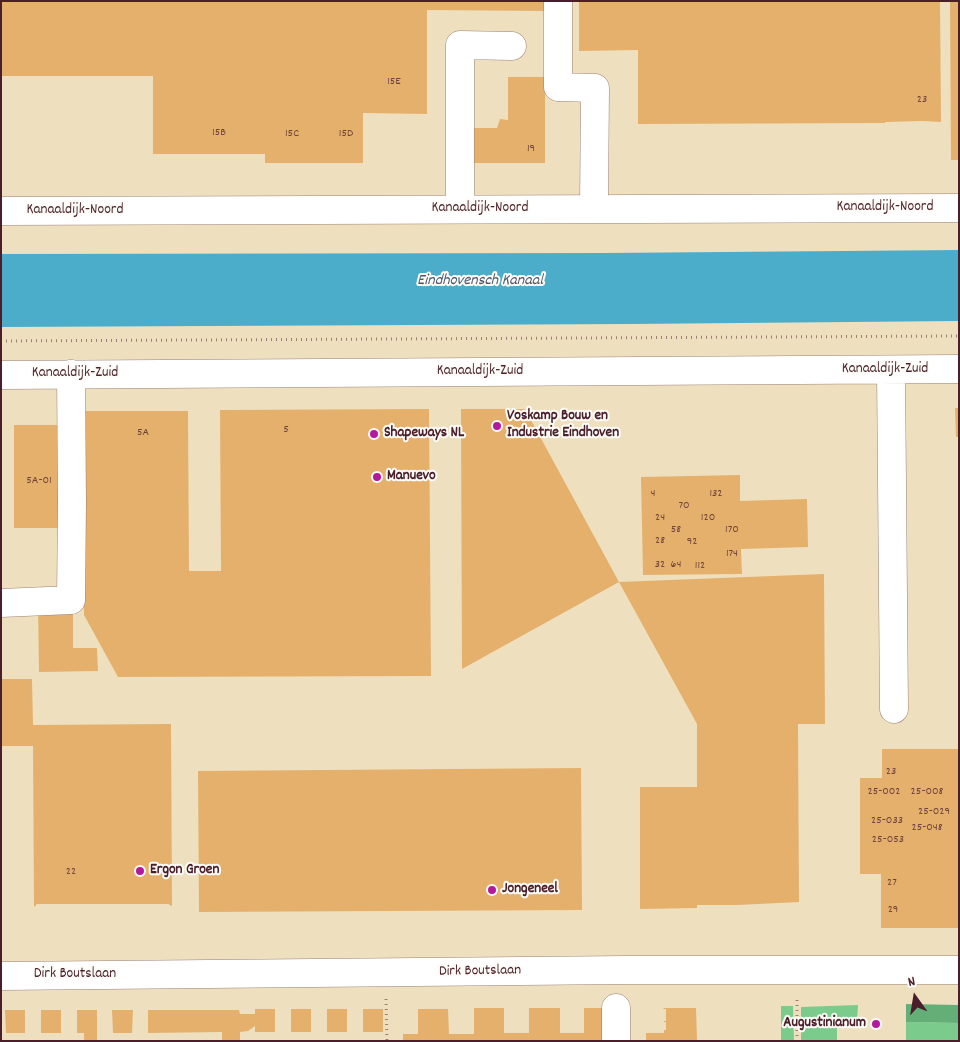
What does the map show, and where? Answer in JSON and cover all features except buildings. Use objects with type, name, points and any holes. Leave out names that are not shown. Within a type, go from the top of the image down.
[{"type":"street","points":[[558,1],[558,87],[595,88],[594,209]]},
{"type":"street","points":[[460,210],[460,45],[512,46]]},
{"type":"street","name":"Kanaaldijk-Noord","points":[[1,211],[959,208]]},
{"type":"street","points":[[891,370],[894,708]]},
{"type":"street","name":"Kanaaldijk-Zuid","points":[[1,374],[959,370]]},
{"type":"street","points":[[1,603],[71,600],[71,374]]},
{"type":"street","name":"Dirk Boutslaan","points":[[1,976],[616,970],[959,970]]},
{"type":"street","points":[[616,1008],[616,1041]]},
{"type":"path","points":[[1,341],[959,336]]},
{"type":"path","points":[[798,971],[798,1041]]},
{"type":"path","points":[[386,973],[387,1041]]},
{"type":"green space","points":[[906,1004],[959,1005],[959,1023],[906,1022]]},
{"type":"green space","points":[[858,1005],[857,1021],[837,1022],[837,1041],[801,1041],[801,1007]]},
{"type":"green space","points":[[781,1006],[793,1006],[794,1041],[781,1041]]},
{"type":"green space","points":[[906,1022],[959,1023],[959,1041],[906,1041]]},
{"type":"water","name":"Eindhovensch Kanaal","points":[[959,250],[959,321],[1,327],[1,254],[606,253]]},
{"type":"place","name":"Voskamp Bouw en Industrie Eindhoven","points":[[497,426]]},
{"type":"place","name":"Shapeways NL","points":[[374,434]]},
{"type":"place","name":"Manuevo","points":[[377,477]]},
{"type":"place","name":"Ergon Groen","points":[[140,871]]},
{"type":"place","name":"Jongeneel","points":[[492,890]]},
{"type":"place","name":"Augustinianum","points":[[876,1024]]}]
